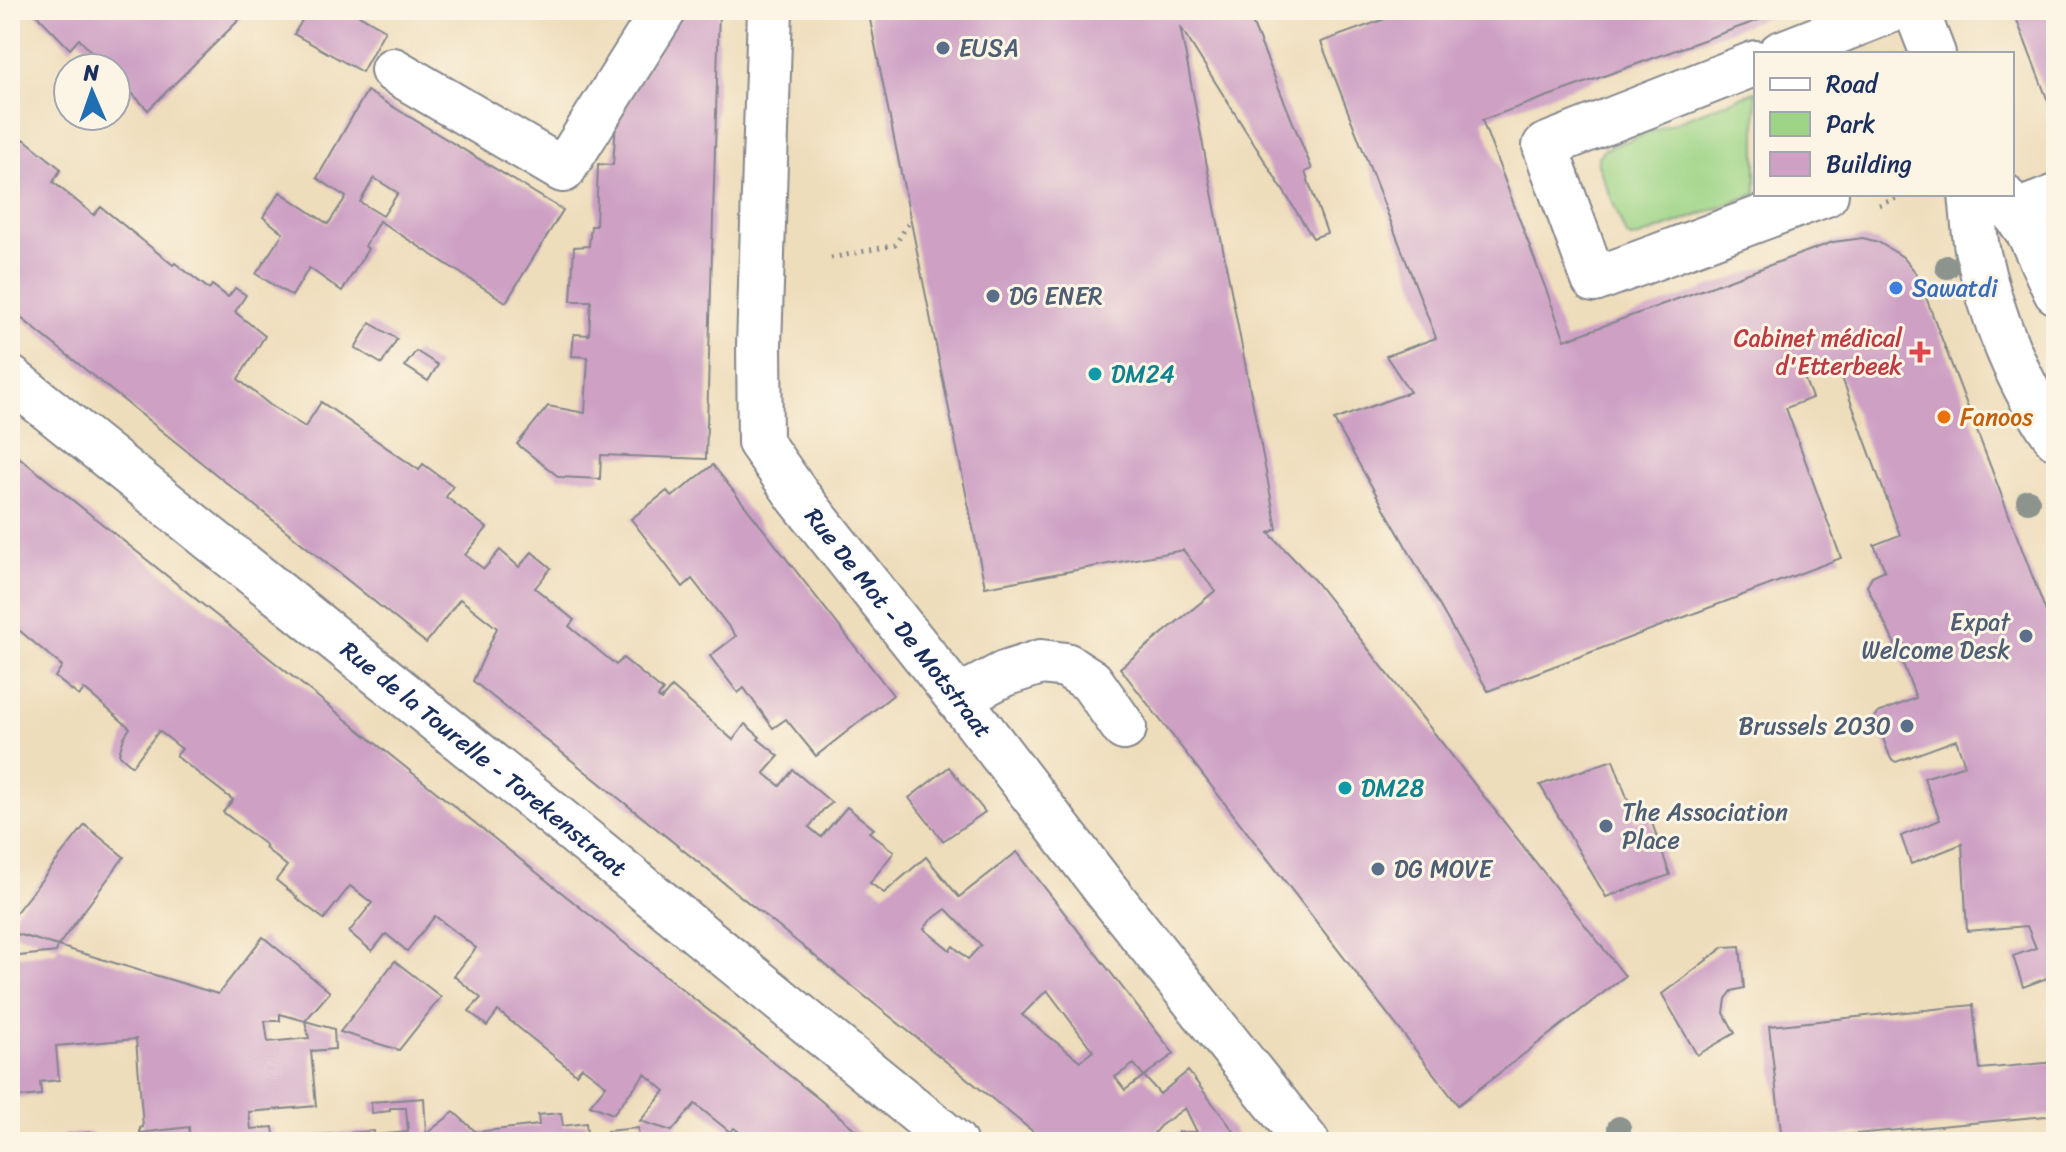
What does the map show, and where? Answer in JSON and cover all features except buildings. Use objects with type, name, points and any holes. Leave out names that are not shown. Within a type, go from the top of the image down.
[{"type":"street","points":[[393,70],[563,170],[664,10]]},
{"type":"street","name":"Rue De Mot - De Motstraat","points":[[770,10],[759,346],[760,442],[798,496],[1307,1142]]},
{"type":"street","points":[[1785,52],[1892,10]]},
{"type":"street","points":[[1916,10],[1932,52]]},
{"type":"street","points":[[1754,64],[1545,146],[1594,280],[1821,196]]},
{"type":"street","points":[[1971,196],[1977,248],[1998,325],[2039,414],[2056,437]]},
{"type":"street","points":[[2056,197],[2007,204],[2029,233],[2056,292]]},
{"type":"street","name":"Rue de la Tourelle - Torekenstraat","points":[[10,378],[522,789],[954,1142]]},
{"type":"street","points":[[958,698],[1004,674],[1041,662],[1066,665],[1091,681],[1124,728]]},
{"type":"path","points":[[1875,206],[1901,196]]},
{"type":"path","points":[[831,258],[895,245],[911,219]]},
{"type":"green space","points":[[1754,92],[1754,195],[1631,238],[1626,235],[1598,165],[1598,157],[1603,150]]},
{"type":"place","name":"EUSA","points":[[943,48]]},
{"type":"place","name":"Sawatdi","points":[[1896,288]]},
{"type":"place","name":"DG ENER","points":[[993,296]]},
{"type":"place","name":"Cabinet médical d'Etterbeek","points":[[1920,352]]},
{"type":"place","name":"DM24","points":[[1095,374]]},
{"type":"place","name":"Fanoos","points":[[1944,417]]},
{"type":"place","name":"Expat Welcome Desk","points":[[2026,636]]},
{"type":"place","name":"Brussels 2030","points":[[1907,726]]},
{"type":"place","name":"DM28","points":[[1345,788]]},
{"type":"place","name":"The Association Place","points":[[1606,826]]},
{"type":"place","name":"DG MOVE","points":[[1378,869]]}]
